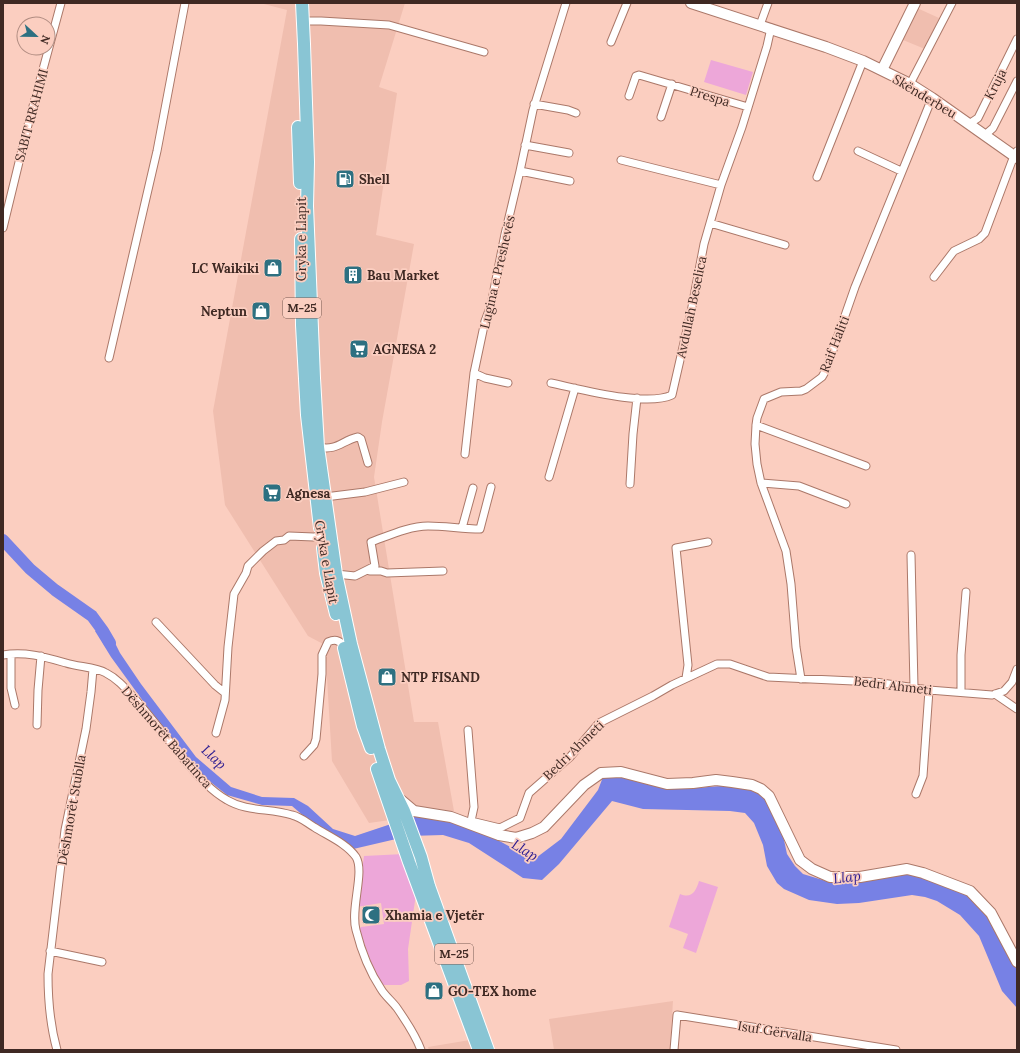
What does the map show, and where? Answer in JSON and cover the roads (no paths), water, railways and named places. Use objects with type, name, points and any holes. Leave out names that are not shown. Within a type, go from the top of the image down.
[{"type":"main road","name":"Gryka e Llapit","points":[[294,3],[302,217],[300,262],[302,339],[308,437],[326,573],[339,610]]},
{"type":"main road","name":"Gryka e Llapit","points":[[302,3],[311,330],[318,447],[336,574],[339,610],[346,644],[349,670],[363,726],[399,805],[409,862],[479,1050]]},
{"type":"main road","name":"Skënderbeu","points":[[691,3],[708,6],[863,61],[910,84],[950,109],[969,124],[1016,155]]},
{"type":"main road","points":[[882,70],[914,3]]},
{"type":"main road","name":"Gryka e Llapit","points":[[346,644],[389,780],[421,857],[429,886],[488,1050]]},
{"type":"main road","points":[[399,805],[414,811],[451,817],[499,835],[516,838],[544,827],[584,785],[601,773],[621,772],[667,784],[716,780],[752,785],[761,789],[769,796],[800,860],[812,869],[830,877],[860,877],[907,869],[923,873],[970,891],[991,913],[1017,962]]},
{"type":"street","name":"SABIT RRAHIMI","points":[[3,228],[29,121],[61,3]]},
{"type":"street","points":[[109,358],[157,151],[185,3]]},
{"type":"street","name":"Lugina e Preshevës","points":[[465,454],[474,373],[485,321],[491,305],[534,104],[566,3]]},
{"type":"street","points":[[611,42],[627,3]]},
{"type":"street","points":[[760,25],[768,3]]},
{"type":"street","points":[[910,84],[952,3]]},
{"type":"street","points":[[303,21],[388,25],[484,52]]},
{"type":"street","name":"Avdullah Beselica","points":[[551,383],[596,393],[637,398],[665,398],[672,395],[704,244],[721,185],[767,46],[771,28]]},
{"type":"street","name":"Kruja","points":[[969,124],[978,118],[1017,39]]},
{"type":"street","points":[[817,177],[863,61]]},
{"type":"street","name":"Prespa","points":[[629,96],[636,76],[639,75],[748,107]]},
{"type":"street","points":[[985,135],[993,128],[1017,81]]},
{"type":"street","name":"Prespa","points":[[661,117],[672,84]]},
{"type":"street","name":"Raif Haliti","points":[[801,679],[796,647],[791,584],[786,551],[761,483],[755,444],[757,418],[764,399],[781,392],[801,391],[806,389],[822,377],[826,370],[855,287],[885,217],[901,171],[932,98]]},
{"type":"street","points":[[534,104],[568,110],[576,113]]},
{"type":"street","points":[[526,145],[569,153]]},
{"type":"street","points":[[858,151],[901,171]]},
{"type":"street","name":"Skënderbeu","points":[[934,277],[954,251],[979,239],[985,233],[1016,155]]},
{"type":"street","points":[[621,160],[721,185]]},
{"type":"street","points":[[520,171],[570,181]]},
{"type":"street","points":[[710,223],[785,245]]},
{"type":"street","points":[[474,373],[485,378],[508,383]]},
{"type":"street","points":[[549,477],[575,388]]},
{"type":"street","points":[[630,484],[637,398]]},
{"type":"street","points":[[756,425],[866,466]]},
{"type":"street","points":[[318,447],[327,449],[333,448],[358,437],[361,439],[368,463]]},
{"type":"street","points":[[325,497],[365,492],[404,482]]},
{"type":"street","points":[[761,483],[799,486],[846,504]]},
{"type":"street","points":[[336,574],[355,576],[375,566],[371,542],[409,530],[427,526],[480,529],[491,487]]},
{"type":"street","points":[[462,528],[473,488]]},
{"type":"street","points":[[216,733],[225,700],[228,647],[234,594],[246,573],[248,566],[276,541],[284,540],[289,536],[314,537],[321,535]]},
{"type":"street","points":[[686,678],[688,665],[676,548],[708,542]]},
{"type":"street","points":[[911,555],[914,687]]},
{"type":"street","points":[[364,571],[377,570],[387,573],[444,571]]},
{"type":"street","points":[[960,692],[961,655],[966,592]]},
{"type":"street","points":[[156,622],[160,624],[215,686],[225,693]]},
{"type":"street","points":[[304,756],[314,745],[316,739],[322,674],[322,655],[328,642],[332,640],[338,640],[346,644]]},
{"type":"street","points":[[11,654],[11,688],[15,705]]},
{"type":"street","name":"Dëshmorët Babatinca","points":[[3,655],[27,654],[41,656],[101,670],[122,684],[198,776],[226,800],[248,808],[292,815],[300,818],[340,842],[356,857],[359,871],[354,918],[358,939],[368,966],[381,989],[398,1008],[418,1042],[421,1050]]},
{"type":"street","points":[[37,725],[41,656]]},
{"type":"street","name":"Bedri Ahmeti","points":[[468,730],[474,807],[471,821],[500,828],[520,818],[529,793],[539,782],[570,757],[599,723],[686,678],[717,664],[730,664],[768,677],[875,682],[929,690],[970,694],[995,694]]},
{"type":"street","name":"Dëshmorët Stublla","points":[[56,1050],[50,1018],[48,995],[50,951],[65,830],[86,728],[93,669]]},
{"type":"street","points":[[995,694],[1004,690],[1012,682],[1017,669]]},
{"type":"street","points":[[916,794],[923,776],[929,690]]},
{"type":"street","points":[[995,694],[1017,708]]},
{"type":"street","points":[[50,951],[102,962]]},
{"type":"street","name":"Isuf Gërvalla","points":[[674,1050],[677,1015],[896,1050]]},
{"type":"water","points":[[108,629],[120,653],[141,684],[196,757],[231,787],[262,797],[294,798],[308,806],[333,829],[355,836],[391,824],[409,815],[470,825],[514,849],[532,861],[561,839],[598,790],[603,777],[625,777],[655,786],[682,789],[734,785],[755,791],[766,799],[781,826],[787,854],[795,866],[803,874],[836,884],[917,872],[972,894],[1002,933],[1017,971],[1017,1008],[1002,991],[979,936],[960,915],[937,901],[912,895],[859,903],[837,904],[809,900],[784,889],[777,883],[767,866],[763,845],[754,823],[745,813],[730,811],[643,809],[612,801],[559,864],[542,880],[523,878],[469,843],[443,835],[409,836],[349,850],[340,847],[292,806],[262,805],[227,795],[208,780],[190,762],[159,723],[111,657],[95,631]]},
{"type":"waterway","name":"Llap","points":[[3,540],[30,569],[55,590],[92,616],[110,643]]},
{"type":"place","name":"Shell","points":[[345,179]]},
{"type":"place","name":"LC Waikiki","points":[[273,268]]},
{"type":"place","name":"Bau Market","points":[[353,275]]},
{"type":"place","name":"Neptun","points":[[261,311]]},
{"type":"place","name":"AGNESA 2","points":[[359,349]]},
{"type":"place","name":"Agnesa","points":[[272,493]]},
{"type":"place","name":"NTP FISAND","points":[[387,677]]},
{"type":"place","name":"Xhamia e Vjetër","points":[[371,915]]},
{"type":"place","name":"GO-TEX home","points":[[434,991]]}]
